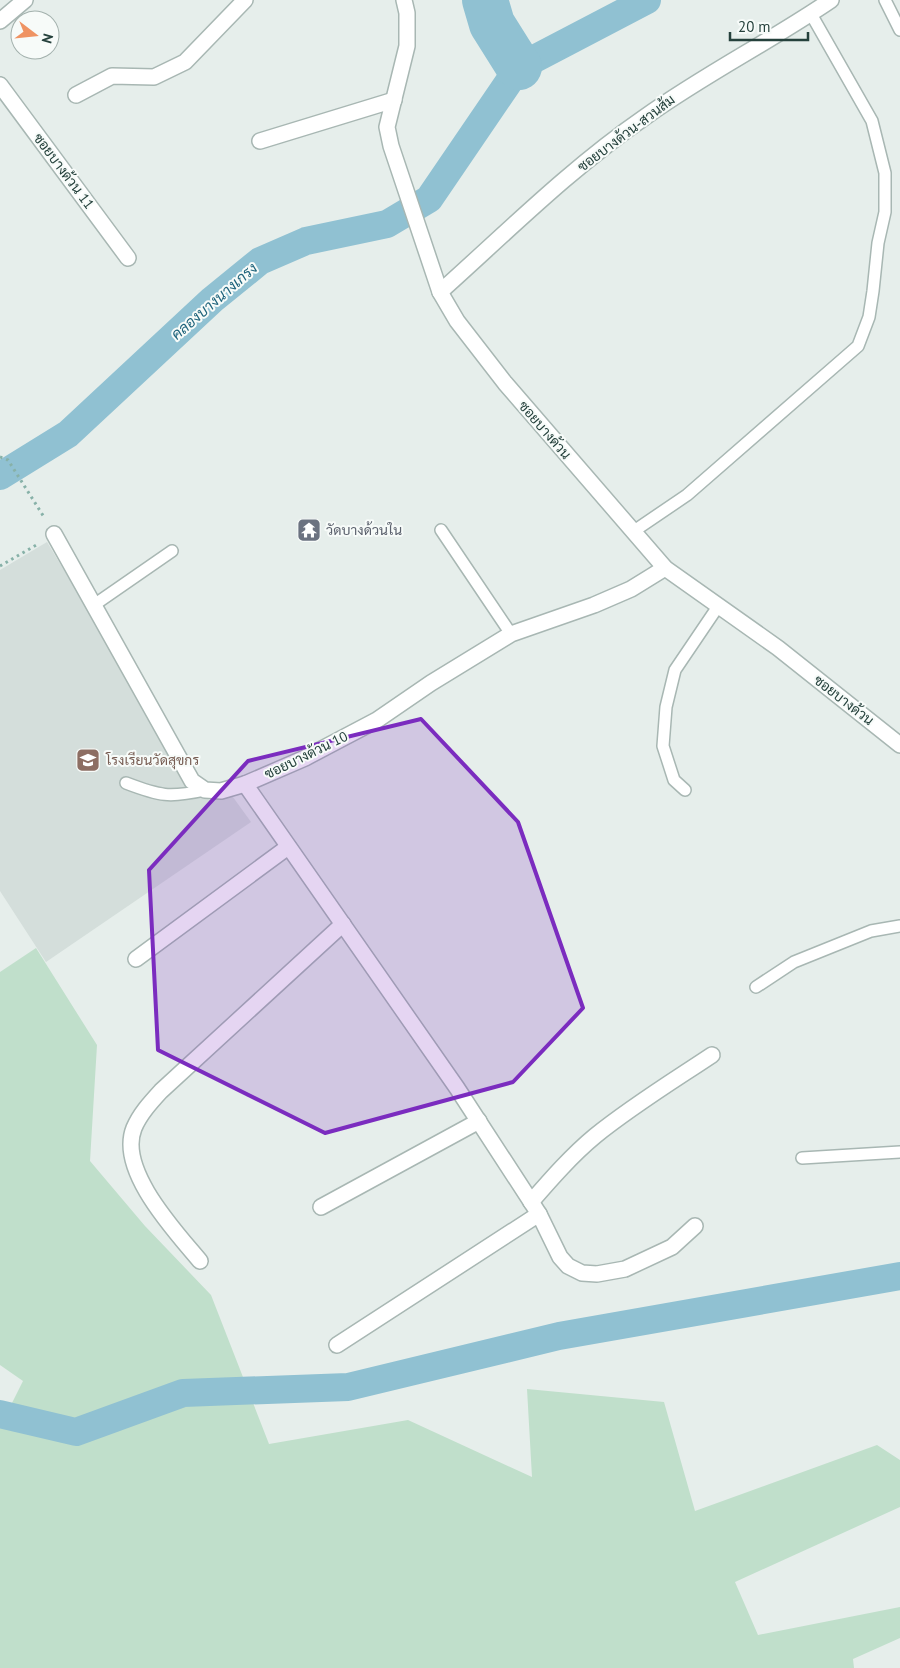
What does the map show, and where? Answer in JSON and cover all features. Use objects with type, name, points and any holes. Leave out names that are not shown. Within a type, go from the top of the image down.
[{"type":"street","points":[[0,21],[25,0]]},
{"type":"street","points":[[76,95],[112,76],[154,77],[186,62],[246,0]]},
{"type":"street","name":"ซอยบางด้วน","points":[[404,0],[407,13],[407,46],[387,127],[400,174],[440,292],[457,322],[499,377],[665,568],[778,648],[900,744]]},
{"type":"street","name":"ซอยบางด้วน-สวนส้ม","points":[[440,292],[588,161],[644,117],[705,76],[811,14],[831,0]]},
{"type":"street","name":"ซอยบางด้วน 11","points":[[0,86],[128,258]]},
{"type":"street","points":[[260,141],[394,100]]},
{"type":"street","points":[[54,534],[192,782],[205,790]]},
{"type":"street","name":"ซอยบางด้วน 10","points":[[205,790],[221,790],[245,784],[305,758],[377,720],[430,684],[512,634],[594,605],[631,589],[665,568]]},
{"type":"street","points":[[245,784],[479,1120],[535,1208],[560,1257],[568,1266],[582,1272],[597,1274],[625,1269],[672,1247],[695,1226]]},
{"type":"street","points":[[136,959],[288,847]]},
{"type":"street","points":[[200,1261],[157,1209],[138,1175],[131,1150],[133,1130],[143,1110],[161,1091],[343,924]]},
{"type":"street","points":[[337,1345],[535,1208],[551,1178],[594,1137],[635,1106],[712,1055]]},
{"type":"street","points":[[321,1207],[479,1120]]},
{"type":"lane","points":[[885,0],[900,30]]},
{"type":"lane","points":[[634,532],[687,495],[858,346],[869,317],[878,243],[885,212],[885,173],[872,121],[811,14]]},
{"type":"lane","points":[[441,530],[512,634]]},
{"type":"lane","points":[[94,605],[172,551]]},
{"type":"lane","points":[[685,790],[674,780],[663,746],[666,707],[675,670],[719,605]]},
{"type":"lane","points":[[126,782],[156,795],[176,796],[205,790]]},
{"type":"lane","points":[[756,987],[794,962],[871,931],[900,926]]},
{"type":"lane","points":[[802,1158],[900,1152]]},
{"type":"path","points":[[0,457],[8,460],[33,496]]},
{"type":"path","points":[[0,566],[54,534]]},
{"type":"highlighted area","points":[[421,719],[518,822],[583,1008],[513,1082],[325,1133],[158,1050],[149,870],[248,761]]},
{"type":"shaded area","name":"โรงเรียนวัดสุขกร","points":[[47,542],[199,795],[210,800],[230,793],[251,822],[46,962],[0,891],[0,570]]},
{"type":"green space","points":[[36,948],[97,1045],[90,1161],[145,1226],[211,1295],[269,1444],[408,1420],[532,1477],[527,1389],[664,1402],[695,1511],[877,1445],[900,1460],[900,1507],[735,1582],[758,1635],[900,1607],[900,1638],[853,1659],[854,1668],[0,1668],[0,1427],[23,1381],[0,1365],[0,972]]},
{"type":"waterway","points":[[485,0],[492,24],[519,67]]},
{"type":"waterway","name":"คลองบางนางเกรง","points":[[0,476],[68,434],[212,300],[260,261],[306,241],[387,224],[429,199],[519,67],[647,0]]},
{"type":"waterway","points":[[0,1414],[76,1432],[183,1393],[348,1387],[559,1336],[900,1276]]},
{"type":"place","name":"วัดบางด้วนใน","points":[[309,530]]},
{"type":"place","name":"โรงเรียนวัดสุขกร","points":[[88,760]]}]
